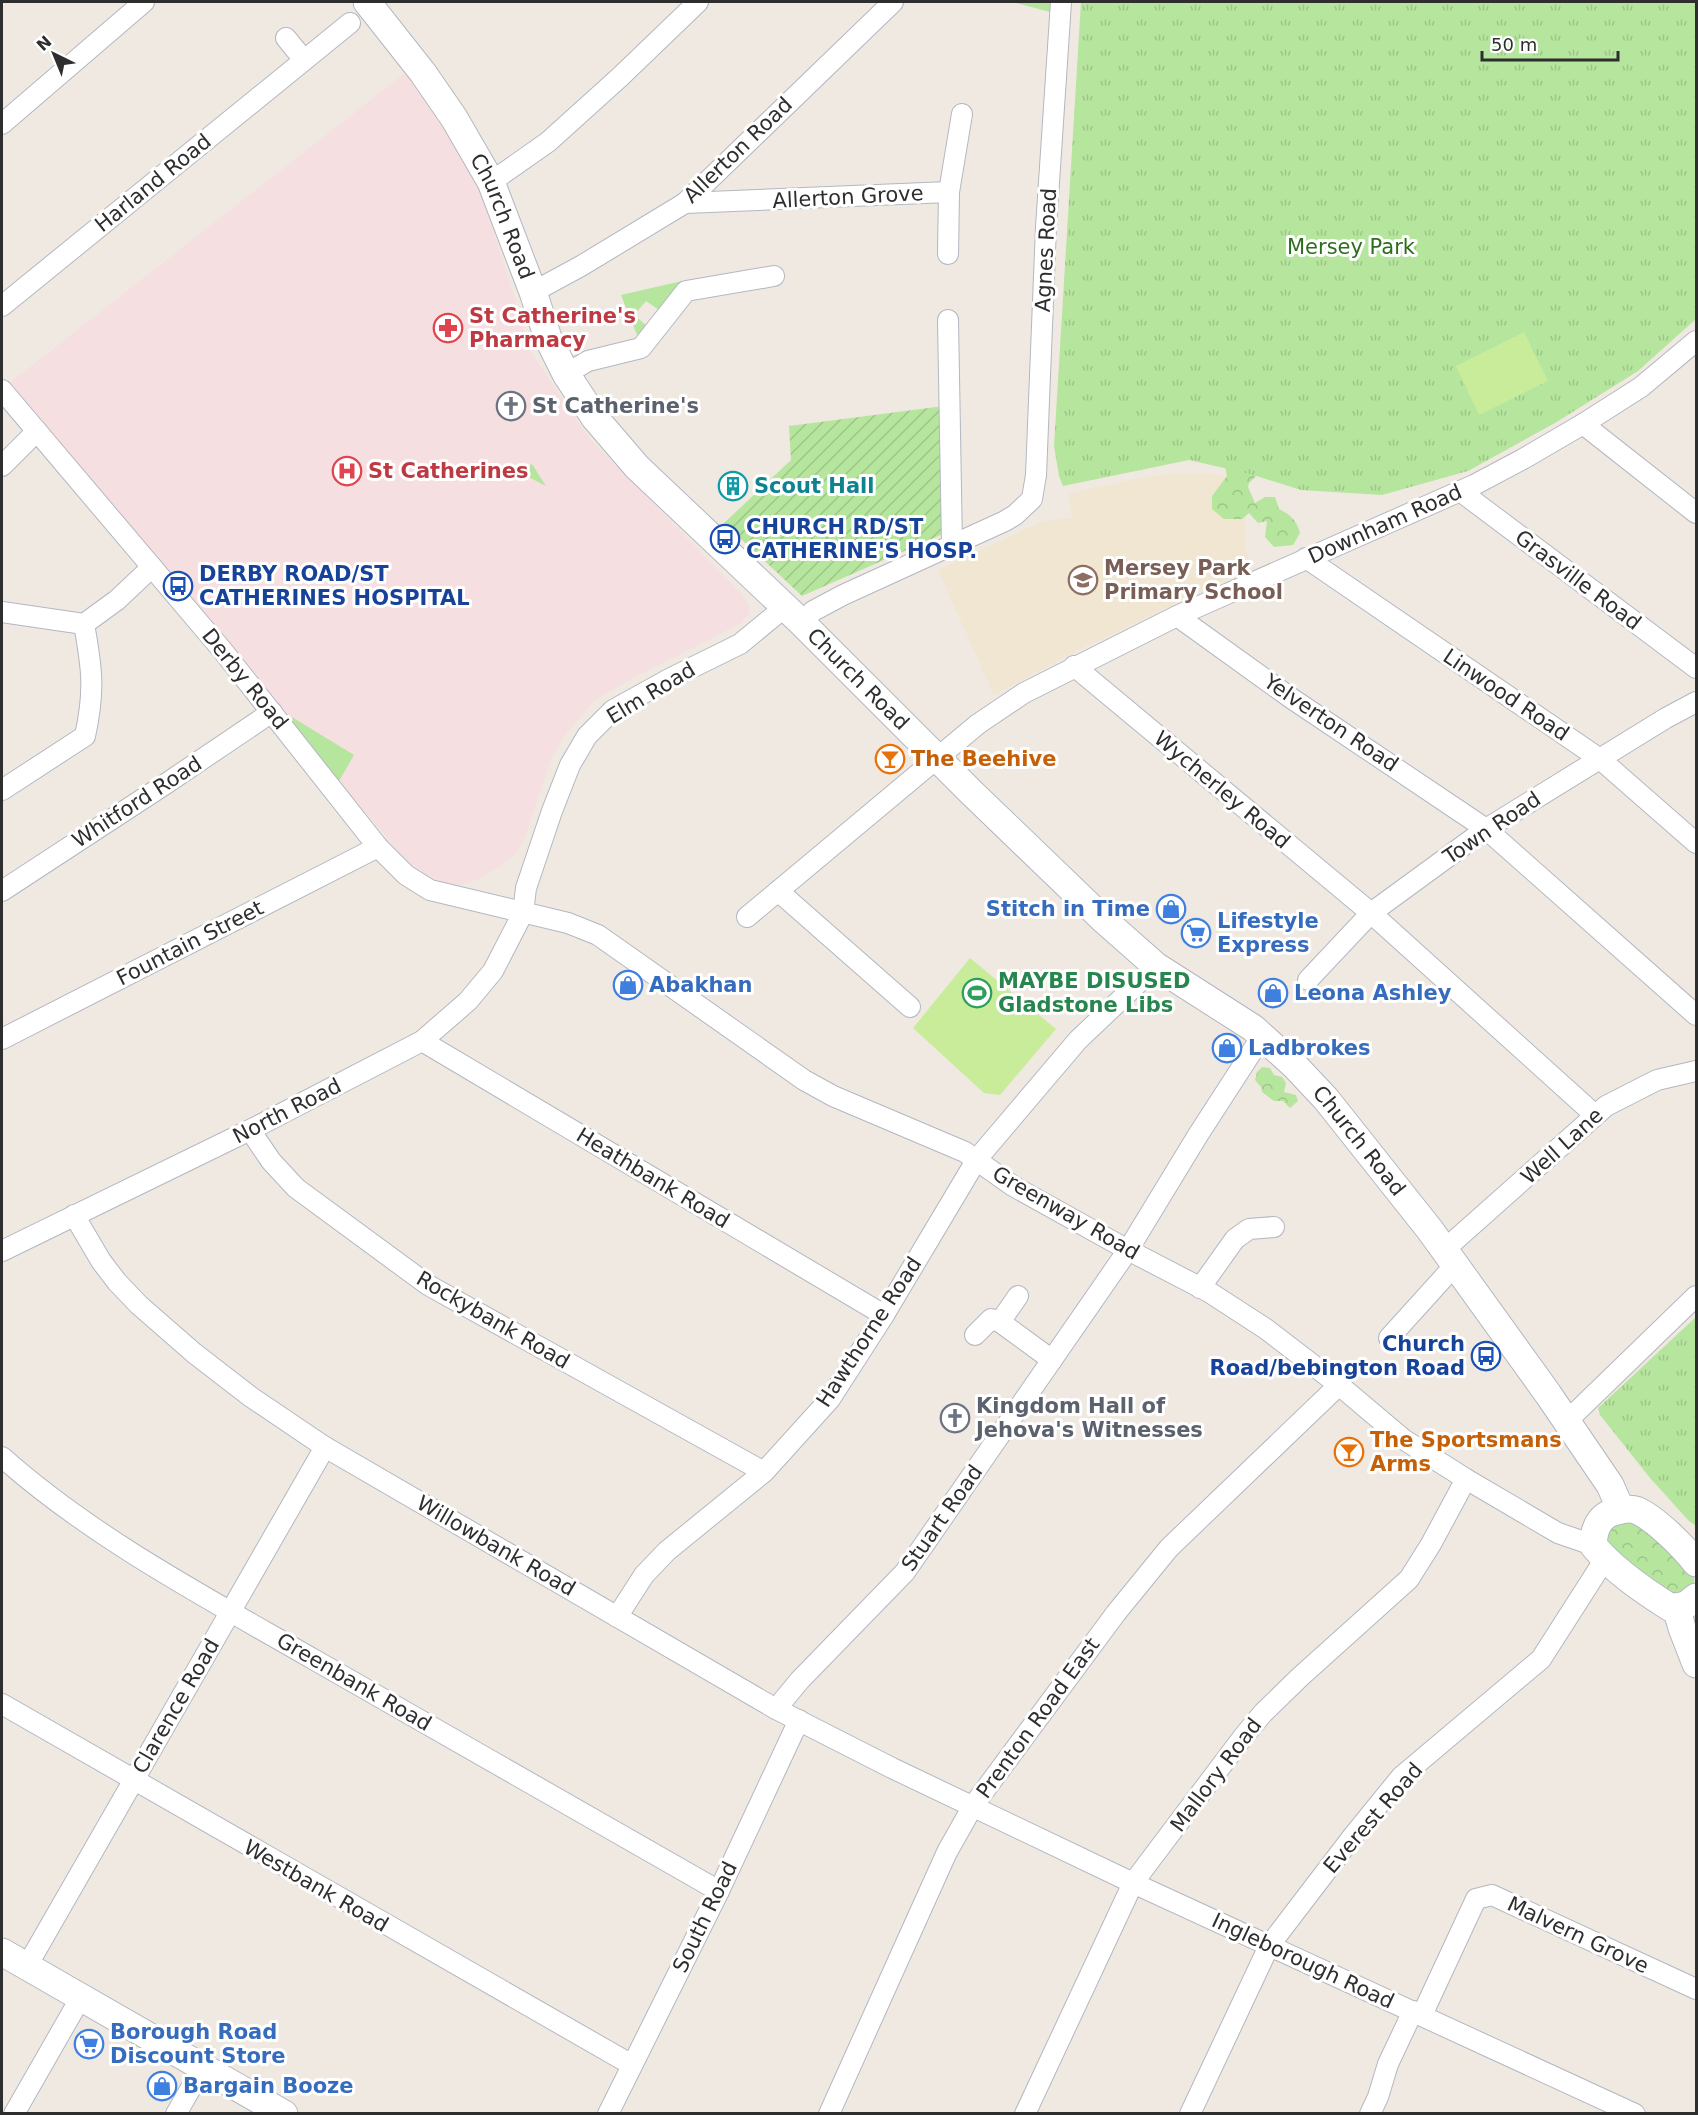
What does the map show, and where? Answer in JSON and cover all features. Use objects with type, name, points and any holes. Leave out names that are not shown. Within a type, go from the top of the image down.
[{"type":"main road","name":"Church Road","points":[[367,2],[423,73],[448,109],[492,182],[548,338],[566,374],[596,418],[637,467],[793,615],[1082,898],[1156,966],[1253,1028],[1295,1066],[1326,1099],[1450,1258],[1567,1421],[1610,1485],[1621,1509]]},
{"type":"main road","points":[[1686,1602],[1671,1608],[1651,1596],[1599,1552],[1594,1529],[1605,1515],[1621,1509],[1635,1509],[1657,1524],[1696,1563]]},
{"type":"main road","points":[[1686,1602],[1682,1628],[1696,1664]]},
{"type":"main road","points":[[2,1952],[284,2114]]},
{"type":"street","points":[[2,124],[144,2]]},
{"type":"street","points":[[492,182],[548,142],[698,2]]},
{"type":"street","name":"Allerton Road","points":[[533,292],[581,266],[685,203],[893,2]]},
{"type":"street","name":"Agnes Road","points":[[1032,499],[1036,475],[1046,227],[1062,2]]},
{"type":"street","name":"Harland Road","points":[[2,306],[350,23]]},
{"type":"street","points":[[286,38],[304,60]]},
{"type":"street","points":[[949,192],[962,114]]},
{"type":"street","name":"Allerton Grove","points":[[685,203],[949,192],[948,254]]},
{"type":"street","points":[[566,374],[588,361],[641,348],[686,291],[774,276]]},
{"type":"street","points":[[948,320],[952,545]]},
{"type":"street","name":"Downham Road","points":[[747,917],[937,758],[1000,708],[1024,693],[1177,616],[1460,491],[1523,459],[1641,387],[1695,345]]},
{"type":"street","name":"Derby Road","points":[[2,390],[223,651],[378,847],[406,875],[430,890],[523,913]]},
{"type":"street","points":[[1583,424],[1696,513]]},
{"type":"street","points":[[2,466],[37,431]]},
{"type":"street","name":"Grasville Road","points":[[1460,491],[1696,668]]},
{"type":"street","name":"Elm Road","points":[[523,913],[528,881],[570,765],[587,736],[613,710],[793,615],[813,611],[1015,515],[1032,499]]},
{"type":"street","name":"Linwood Road","points":[[1306,558],[1600,759],[1696,843]]},
{"type":"street","points":[[2,612],[84,624],[117,600],[152,567]]},
{"type":"street","name":"Yelverton Road","points":[[1177,616],[1291,698],[1486,829],[1696,1015]]},
{"type":"street","points":[[2,790],[85,736],[92,708],[93,683],[84,624]]},
{"type":"street","name":"Wycherley Road","points":[[1074,666],[1371,913],[1595,1115]]},
{"type":"street","name":"Town Road","points":[[1308,980],[1371,913],[1486,829],[1696,702]]},
{"type":"street","name":"Whitford Road","points":[[2,891],[272,712]]},
{"type":"street","name":"Fountain Street","points":[[2,1039],[378,847]]},
{"type":"street","points":[[778,891],[910,1007]]},
{"type":"street","name":"North Road","points":[[2,1251],[250,1130],[422,1041],[468,1001],[494,971],[523,913]]},
{"type":"street","name":"Greenway Road","points":[[523,913],[568,922],[598,935],[804,1080],[833,1096],[965,1152],[1013,1186],[1200,1288],[1266,1329],[1339,1385],[1403,1439],[1558,1533],[1599,1552]]},
{"type":"street","name":"Hawthorne Road","points":[[617,1617],[644,1575],[667,1551],[764,1472],[830,1399],[884,1315],[977,1160],[1078,1040],[1156,966]]},
{"type":"street","name":"Stuart Road","points":[[776,1709],[905,1572],[1128,1250],[1262,1036]]},
{"type":"street","name":"Heathbank Road","points":[[422,1041],[884,1315]]},
{"type":"street","name":"Well Lane","points":[[1389,1338],[1450,1258],[1595,1115],[1617,1099],[1657,1080],[1696,1071]]},
{"type":"street","name":"Rockybank Road","points":[[250,1130],[271,1161],[296,1188],[428,1285],[764,1472]]},
{"type":"street","name":"Willowbank Road","points":[[74,1215],[101,1261],[117,1282],[140,1305],[194,1353],[251,1397],[325,1447],[776,1709],[973,1806]]},
{"type":"street","points":[[1200,1288],[1235,1239],[1249,1229],[1274,1227]]},
{"type":"street","points":[[1000,1322],[1018,1296]]},
{"type":"street","points":[[1567,1421],[1696,1296]]},
{"type":"street","points":[[975,1335],[991,1319],[1000,1322],[1052,1360]]},
{"type":"street","name":"Prenton Road East","points":[[829,2114],[947,1852],[973,1806],[1116,1613],[1169,1548],[1339,1385]]},
{"type":"street","name":"Clarence Road","points":[[27,1966],[325,1447]]},
{"type":"street","name":"Greenbank Road","points":[[2,1457],[34,1485],[81,1519],[230,1611],[719,1891]]},
{"type":"street","name":"Mallory Road","points":[[1025,2114],[1133,1883],[1263,1713],[1409,1579],[1466,1479]]},
{"type":"street","name":"Everest Road","points":[[1190,2114],[1269,1946],[1401,1777],[1541,1659],[1599,1552]]},
{"type":"street","name":"Westbank Road","points":[[2,1704],[632,2065]]},
{"type":"street","name":"South Road","points":[[608,2114],[719,1891],[799,1720]]},
{"type":"street","name":"Ingleborough Road","points":[[973,1806],[1133,1883],[1635,2114]]},
{"type":"street","name":"Malvern Grove","points":[[1418,2013],[1476,1899],[1492,1895],[1696,1989]]},
{"type":"street","points":[[15,2114],[81,1997]]},
{"type":"street","points":[[1370,2114],[1388,2064],[1418,2013]]},
{"type":"street","points":[[176,2114],[203,2067]]},
{"type":"shaded area","name":"St Catherines","points":[[405,73],[448,136],[483,198],[529,349],[589,438],[741,593],[748,604],[749,614],[740,624],[629,680],[595,700],[566,734],[552,757],[524,839],[515,855],[477,880],[460,885],[442,882],[426,875],[407,861],[2,389]]},
{"type":"shaded area","name":"Mersey Park Primary School","points":[[1177,474],[1247,478],[1246,550],[1252,567],[1072,653],[994,695],[938,570],[1044,521],[1073,518],[1068,494],[1144,477]]},
{"type":"green space","points":[[1012,2],[1055,2],[1054,13]]},
{"type":"green space","name":"Mersey Park","points":[[1081,2],[1696,2],[1696,319],[1638,371],[1555,423],[1468,471],[1382,495],[1301,490],[1250,474],[1189,460],[1063,486],[1054,446]]},
{"type":"green space","points":[[682,281],[659,310],[646,301],[634,315],[647,326],[637,335],[621,295]]},
{"type":"green space","points":[[1524,332],[1548,381],[1479,415],[1456,366]]},
{"type":"green space","points":[[944,406],[943,534],[802,596],[724,523],[791,460],[789,426]]},
{"type":"green space","points":[[1224,462],[1261,471],[1248,487],[1255,503],[1265,497],[1275,497],[1279,509],[1295,522],[1300,533],[1293,545],[1274,547],[1265,537],[1267,521],[1258,523],[1249,513],[1242,519],[1224,519],[1212,509],[1212,496],[1227,476]]},
{"type":"green space","points":[[532,464],[546,486],[519,472]]},
{"type":"green space","points":[[277,708],[354,755],[339,781]]},
{"type":"green space","name":"MAYBE DISUSED Gladstone Libs","points":[[970,958],[1056,1029],[1000,1095],[984,1093],[913,1028]]},
{"type":"green space","points":[[1262,1067],[1270,1068],[1274,1075],[1282,1077],[1286,1083],[1284,1092],[1296,1095],[1298,1101],[1290,1108],[1283,1101],[1274,1101],[1262,1092],[1255,1080],[1257,1072]]},
{"type":"green space","points":[[1696,1317],[1696,1526],[1650,1478],[1600,1415],[1598,1408]]},
{"type":"green space","points":[[1637,1521],[1694,1574],[1694,1585],[1675,1598],[1612,1554],[1606,1539],[1612,1529],[1621,1523]]},
{"type":"place","name":"St Catherine's Pharmacy","points":[[448,328]]},
{"type":"place","name":"St Catherine's","points":[[511,406]]},
{"type":"place","name":"St Catherines","points":[[347,471]]},
{"type":"place","name":"Scout Hall","points":[[733,486]]},
{"type":"place","name":"CHURCH RD/ST CATHERINE'S HOSP.","points":[[725,539]]},
{"type":"place","name":"Mersey Park Primary School","points":[[1083,580]]},
{"type":"place","name":"DERBY ROAD/ST CATHERINES HOSPITAL","points":[[178,586]]},
{"type":"place","name":"The Beehive","points":[[890,759]]},
{"type":"place","name":"Stitch in Time","points":[[1171,909]]},
{"type":"place","name":"Lifestyle Express","points":[[1196,933]]},
{"type":"place","name":"Abakhan","points":[[628,985]]},
{"type":"place","name":"MAYBE DISUSED Gladstone Libs","points":[[977,993]]},
{"type":"place","name":"Leona Ashley","points":[[1273,993]]},
{"type":"place","name":"Ladbrokes","points":[[1227,1048]]},
{"type":"place","name":"Church Road/bebington Road","points":[[1486,1356]]},
{"type":"place","name":"Kingdom Hall of Jehova's Witnesses","points":[[955,1418]]},
{"type":"place","name":"The Sportsmans Arms","points":[[1349,1452]]},
{"type":"place","name":"Borough Road Discount Store","points":[[89,2044]]},
{"type":"place","name":"Bargain Booze","points":[[162,2086]]}]
